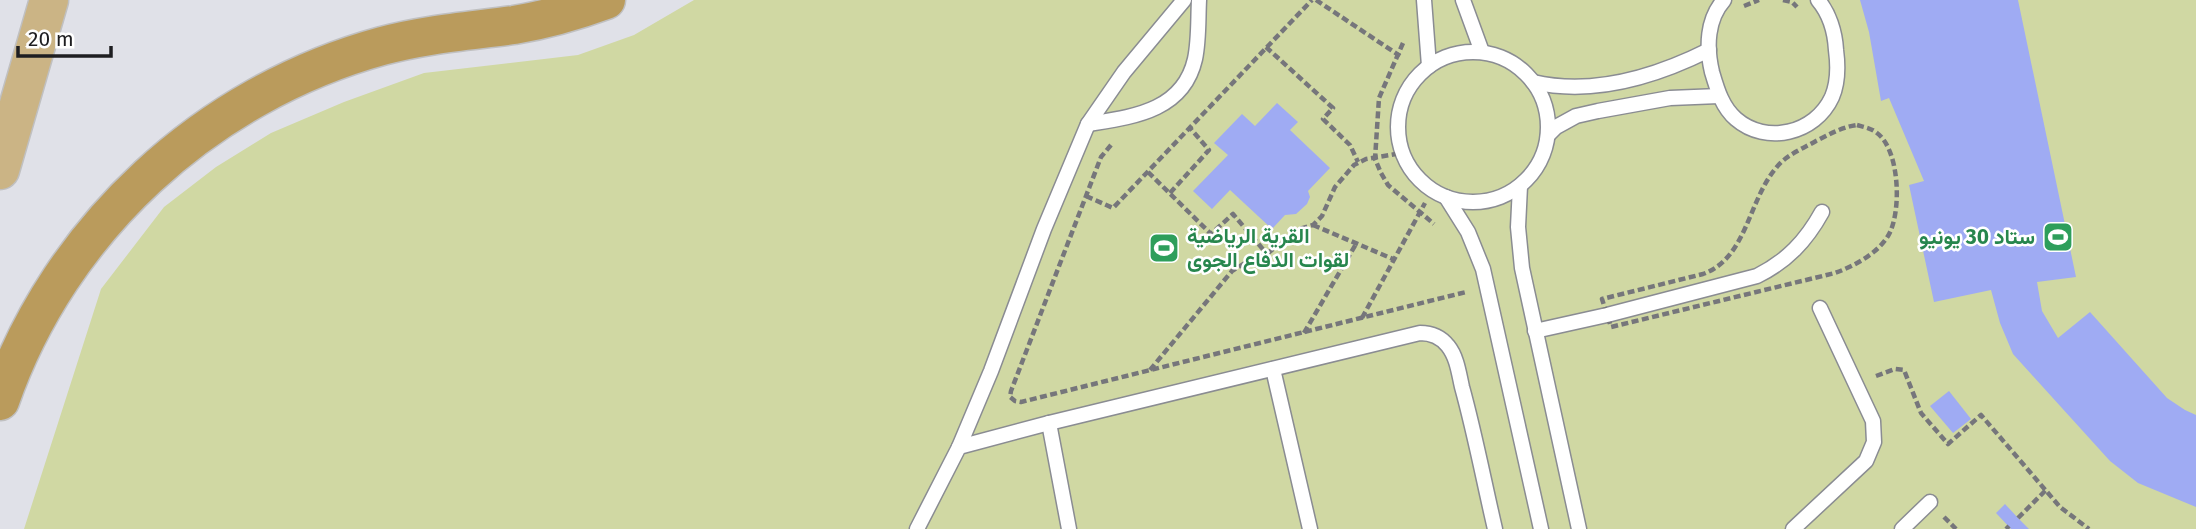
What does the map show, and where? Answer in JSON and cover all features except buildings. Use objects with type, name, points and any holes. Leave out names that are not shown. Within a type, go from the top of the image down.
[{"type":"highway","points":[[0,401],[24,341],[46,302],[97,228],[139,183],[205,129],[247,102],[336,60],[431,35],[550,18],[606,0]]},
{"type":"main road","points":[[0,170],[49,0]]},
{"type":"lane","points":[[917,529],[959,447],[1088,124],[1124,72],[1184,0]]},
{"type":"lane","points":[[1088,124],[1152,111],[1181,89],[1194,63],[1199,0]]},
{"type":"lane","points":[[1424,0],[1425,68]]},
{"type":"lane","points":[[1463,0],[1482,52]]},
{"type":"lane","points":[[1724,0],[1713,16],[1709,50],[1719,96],[1736,119],[1748,127],[1776,134],[1793,131],[1809,123],[1822,112],[1832,98],[1836,45],[1828,16],[1818,0]]},
{"type":"lane","points":[[1533,82],[1564,88],[1596,86],[1669,68],[1709,50]]},
{"type":"lane","points":[[1482,52],[1507,60],[1533,82],[1547,113],[1548,135],[1539,163],[1520,186],[1497,198],[1471,202],[1446,197],[1431,190],[1413,173],[1402,153],[1397,123],[1404,95],[1425,68],[1454,54],[1482,52]]},
{"type":"lane","points":[[1548,135],[1556,127],[1576,116],[1670,98],[1719,96]]},
{"type":"lane","points":[[1520,186],[1519,247],[1579,529]]},
{"type":"lane","points":[[1446,197],[1468,232],[1483,269],[1541,529]]},
{"type":"lane","points":[[1535,331],[1757,276],[1774,267],[1802,243],[1822,212]]},
{"type":"lane","points":[[1793,529],[1858,469],[1871,452],[1874,442],[1873,421],[1821,308]]},
{"type":"lane","points":[[959,447],[1411,334],[1430,333],[1447,343],[1455,360],[1495,529]]},
{"type":"lane","points":[[1273,369],[1310,529]]},
{"type":"lane","points":[[1049,423],[1069,529]]},
{"type":"lane","points":[[1902,529],[1930,502]]},
{"type":"path","points":[[1062,186],[1113,208],[1314,0],[1398,55],[1425,68]]},
{"type":"path","points":[[1734,15],[1744,6],[1759,0]]},
{"type":"path","points":[[1405,34],[1379,98],[1375,159],[1388,185],[1421,211],[1440,231]]},
{"type":"path","points":[[1266,47],[1333,108],[1323,119],[1350,145],[1358,162]]},
{"type":"path","points":[[1200,100],[1209,107]]},
{"type":"path","points":[[1846,126],[1868,127],[1878,133],[1885,142],[1894,167],[1897,204],[1894,220],[1888,236],[1857,263],[1835,273],[1611,327],[1606,315],[1602,299],[1703,274],[1723,263],[1732,252],[1773,171],[1796,152],[1846,126]]},
{"type":"path","points":[[1170,193],[1209,150],[1190,128]]},
{"type":"path","points":[[1115,142],[1101,157],[1010,397],[1015,401],[1021,402],[1468,292],[1466,284]]},
{"type":"path","points":[[1149,371],[1232,271],[1267,254],[1296,230],[1313,225],[1322,216],[1335,187],[1358,162],[1402,153]]},
{"type":"path","points":[[1148,172],[1211,234],[1233,214],[1267,254]]},
{"type":"path","points":[[1362,318],[1431,190]]},
{"type":"path","points":[[1313,225],[1393,259]]},
{"type":"path","points":[[1304,333],[1356,244]]},
{"type":"path","points":[[1856,385],[1895,369],[1904,370],[1920,412],[1948,444],[1981,415],[2060,507],[2090,529]]},
{"type":"path","points":[[2018,518],[2046,490]]},
{"type":"green space","name":"القرية الرياضية لقوات الدفاع الجوى","points":[[694,0],[2196,0],[2196,529],[24,529],[101,289],[164,207],[216,167],[271,133],[344,102],[424,73],[578,55],[634,35]]},
{"type":"place","name":"ستاد 30 يونيو","points":[[2058,237]]},
{"type":"place","name":"القرية الرياضية لقوات الدفاع الجوى","points":[[1164,248]]}]
